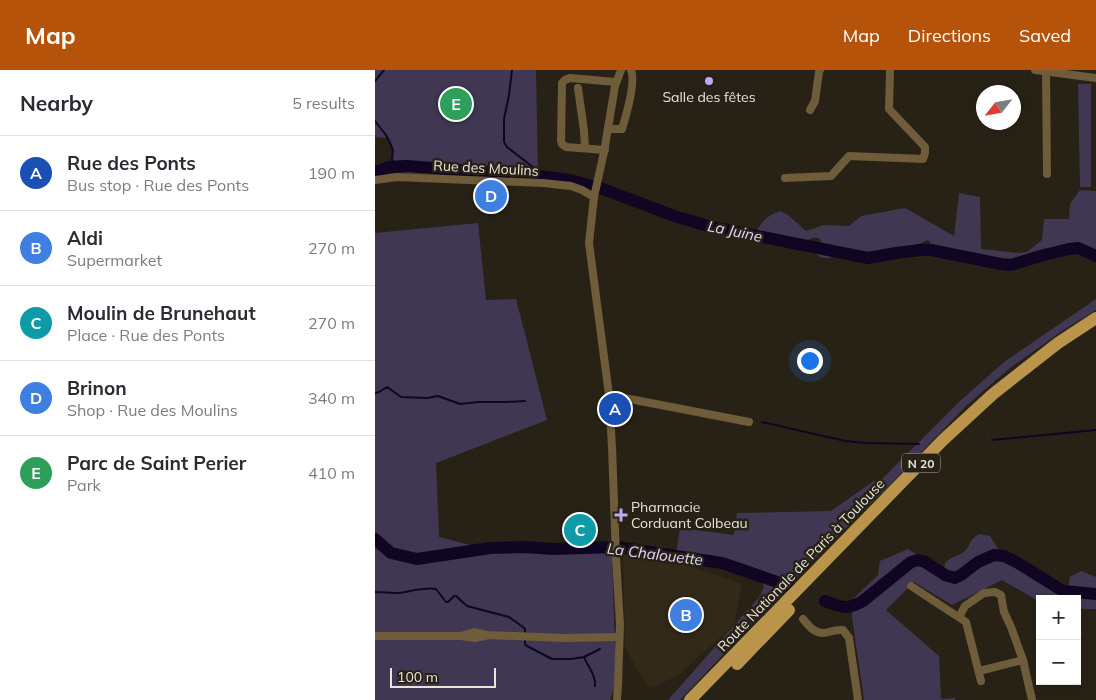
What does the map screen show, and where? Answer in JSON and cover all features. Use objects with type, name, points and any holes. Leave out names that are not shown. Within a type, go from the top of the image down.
[{"type":"main road","name":"Route Nationale de Paris à Toulouse","points":[[690,700],[943,440],[993,394],[1058,343],[1096,318]]},
{"type":"main road","name":"Route Nationale de Paris à Toulouse","points":[[702,700],[949,445],[1000,399],[1064,348],[1096,328]]},
{"type":"street","points":[[617,700],[619,592],[609,396],[589,243],[594,195],[605,150],[616,82],[621,70]]},
{"type":"street","points":[[608,128],[622,129],[632,89],[633,74],[631,70]]},
{"type":"street","points":[[810,110],[815,101],[819,72],[821,70]]},
{"type":"street","points":[[785,178],[831,176],[849,156],[923,159],[925,147],[889,109],[890,70]]},
{"type":"street","points":[[1035,70],[1096,78]]},
{"type":"street","points":[[1046,71],[1047,174]]},
{"type":"street","points":[[605,150],[566,147],[561,141],[562,83],[570,78],[616,82]]},
{"type":"street","points":[[578,88],[585,148]]},
{"type":"street","name":"Rue des Moulins","points":[[375,180],[397,177],[543,183],[571,186],[594,195]]},
{"type":"street","points":[[609,396],[749,422]]},
{"type":"street","points":[[911,586],[966,622],[981,681]]},
{"type":"street","points":[[959,617],[965,606],[983,593],[995,592],[1001,595],[1004,612],[1023,660],[1032,700]]},
{"type":"street","points":[[803,619],[812,629],[823,633],[836,629],[843,630],[849,638],[858,700]]},
{"type":"street","points":[[375,636],[461,636],[474,632],[485,635],[619,638]]},
{"type":"street","points":[[979,671],[1023,660]]},
{"type":"street","points":[[618,684],[623,700]]},
{"type":"shaded area","points":[[375,70],[536,70],[538,179],[407,173],[395,166],[392,159],[393,149],[388,138],[375,137]]},
{"type":"shaded area","points":[[1078,84],[1091,84],[1091,187],[1080,187]]},
{"type":"shaded area","points":[[1080,190],[1096,191],[1096,249],[1070,246],[1043,252],[1013,262],[996,261],[990,258],[978,257],[969,260],[933,255],[928,253],[931,243],[928,240],[876,260],[852,261],[837,257],[823,258],[816,253],[821,242],[819,238],[811,238],[789,247],[781,245],[757,230],[767,218],[780,211],[788,215],[806,231],[824,225],[849,226],[861,216],[905,208],[954,236],[959,193],[980,197],[981,249],[1019,253],[1027,252],[1042,240],[1044,219],[1069,219],[1070,204]]},
{"type":"shaded area","points":[[478,223],[486,300],[516,299],[547,420],[436,463],[439,537],[482,548],[612,553],[616,680],[610,700],[375,700],[375,233]]},
{"type":"shaded area","points":[[1096,299],[1096,310],[1062,331],[1010,368],[967,405],[880,495],[816,557],[680,700],[668,700],[760,596],[764,586],[755,568],[675,560],[680,528],[734,535],[737,513],[831,511],[874,481],[879,482],[960,401],[1004,362]]},
{"type":"shaded area","points":[[979,534],[990,536],[1000,552],[1013,556],[1058,587],[1068,590],[1070,577],[1081,571],[1096,577],[1096,609],[1081,609],[1081,595],[1036,595],[1036,600],[1002,580],[952,605],[914,582],[886,610],[939,656],[941,699],[955,698],[955,700],[864,700],[852,617],[854,598],[878,575],[880,561],[908,549],[944,572],[945,563],[968,548],[973,538]]},
{"type":"shaded area","points":[[623,554],[686,565],[742,584],[734,625],[677,676],[650,688],[642,678],[625,647]]},
{"type":"waterway","points":[[375,81],[384,70]]},
{"type":"waterway","points":[[512,70],[504,119],[504,142],[507,147],[534,168],[542,177]]},
{"type":"waterway","points":[[375,121],[391,145],[393,150],[392,159],[395,166]]},
{"type":"waterway","name":"La Juine","points":[[375,172],[389,167],[406,166],[532,175],[570,180],[603,189],[677,217],[712,227],[868,258],[931,250],[1011,265],[1040,256],[1078,248],[1096,256]]},
{"type":"waterway","points":[[375,393],[387,387],[401,397],[427,398],[438,396],[460,404],[525,401]]},
{"type":"waterway","points":[[762,422],[845,441],[919,444]]},
{"type":"waterway","points":[[992,440],[1096,430]]},
{"type":"waterway","name":"La Chalouette","points":[[375,539],[391,553],[417,559],[490,548],[617,547],[722,563],[789,586]]},
{"type":"waterway","name":"La Chalouette","points":[[825,601],[844,607],[857,604],[911,562],[918,560],[925,562],[945,575],[955,578],[978,562],[994,555],[1004,556],[1018,563],[1063,591],[1096,594]]},
{"type":"waterway","points":[[375,592],[400,593],[436,589],[446,602],[456,596],[467,606],[509,617],[525,629],[525,635]]},
{"type":"waterway","points":[[525,640],[527,646],[552,659],[584,657],[600,649]]},
{"type":"waterway","points":[[584,657],[593,675],[595,686]]},
{"type":"place","name":"Salle des fêtes","points":[[709,81]]},
{"type":"place","name":"Parc de Saint Perier","points":[[456,104]]},
{"type":"place","name":"Brinon","points":[[491,196]]},
{"type":"place","name":"Rue des Ponts","points":[[615,409]]},
{"type":"place","name":"Pharmacie Corduant Colbeau","points":[[621,515]]},
{"type":"place","name":"Moulin de Brunehaut","points":[[580,530]]},
{"type":"place","name":"Aldi","points":[[686,615]]}]
